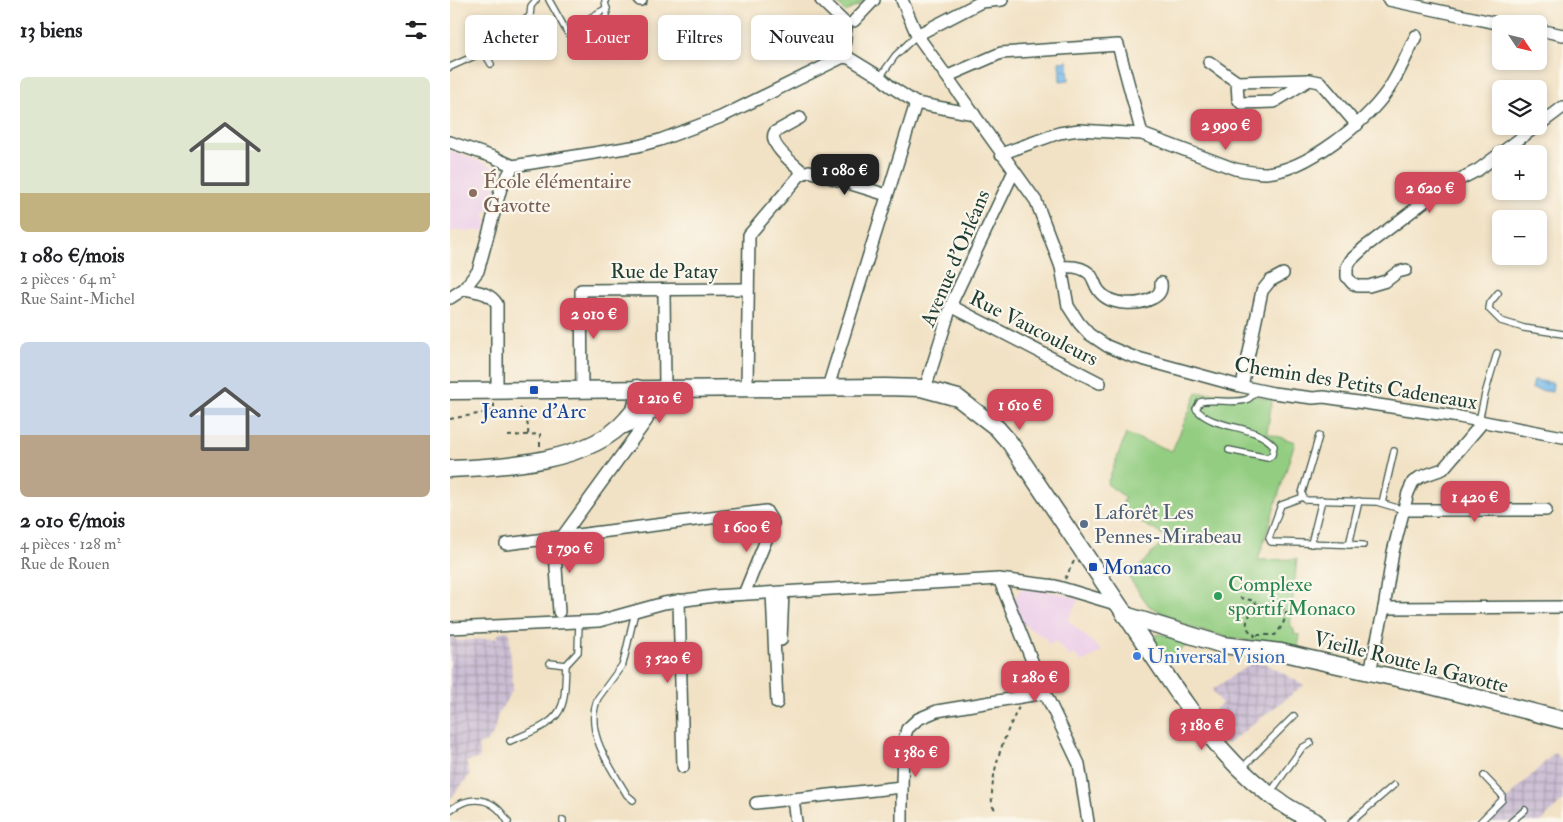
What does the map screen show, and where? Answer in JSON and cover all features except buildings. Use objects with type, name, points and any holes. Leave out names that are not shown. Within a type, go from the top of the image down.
[{"type":"main road","points":[[450,391],[495,395],[582,389],[828,387],[925,389],[958,398],[997,428],[1010,443],[1198,722],[1220,748],[1269,795],[1298,814],[1316,822]]},
{"type":"main road","points":[[637,388],[637,402],[641,412]]},
{"type":"main road","points":[[450,469],[516,464],[587,448],[660,400],[665,388]]},
{"type":"main road","points":[[450,476],[469,469]]},
{"type":"main road","name":"Vieille Route la Gavotte","points":[[1122,610],[1161,627],[1223,645],[1253,641],[1280,652],[1370,672],[1563,720]]},
{"type":"main road","name":"Vieille Route la Gavotte","points":[[1135,630],[1161,627]]},
{"type":"street","points":[[821,0],[837,15]]},
{"type":"street","points":[[854,21],[874,0]]},
{"type":"street","name":"Chemin des Petits Cadeneaux","points":[[902,0],[917,35],[1036,201],[1061,267],[1068,306],[1079,323],[1090,334],[1107,346],[1131,356],[1259,390],[1314,398],[1334,398],[1563,436]]},
{"type":"street","points":[[917,35],[981,2],[1002,0]]},
{"type":"street","points":[[1389,0],[1492,22]]},
{"type":"street","points":[[1548,32],[1563,35]]},
{"type":"street","points":[[1001,154],[1059,134],[1079,130],[1142,134],[1235,169],[1248,172],[1267,173],[1285,169],[1323,150],[1357,125],[1374,108],[1388,90],[1416,36]]},
{"type":"street","points":[[948,76],[1001,53],[1118,45],[1142,134]]},
{"type":"street","points":[[450,142],[513,166],[638,146],[660,140],[721,117],[837,60]]},
{"type":"street","points":[[852,60],[880,76],[890,86],[916,103],[974,114]]},
{"type":"street","points":[[1209,62],[1237,82],[1310,80],[1320,82],[1357,125]]},
{"type":"street","points":[[1237,82],[1238,99],[1241,103],[1274,102],[1310,80]]},
{"type":"street","points":[[828,387],[916,103]]},
{"type":"street","points":[[1547,119],[1563,107]]},
{"type":"street","points":[[800,118],[774,132],[772,136],[781,152],[804,173]]},
{"type":"street","points":[[1406,270],[1398,272],[1386,282],[1370,286],[1358,286],[1352,283],[1347,276],[1347,267],[1351,260],[1365,248],[1440,189],[1478,170],[1526,135]]},
{"type":"street","points":[[450,298],[464,290],[478,271],[500,188],[513,166]]},
{"type":"street","name":"Avenue d'Orléans","points":[[925,389],[951,306],[1014,171]]},
{"type":"street","points":[[747,388],[749,235],[800,175],[804,173],[809,172],[888,196]]},
{"type":"street","points":[[1061,267],[1075,266],[1083,269],[1090,274],[1099,292],[1110,300],[1130,303],[1143,302],[1155,298],[1162,288],[1161,283]]},
{"type":"street","points":[[1242,386],[1262,291],[1270,281],[1283,274]]},
{"type":"street","name":"Rue de Patay","points":[[582,389],[581,290],[748,289]]},
{"type":"street","points":[[464,290],[488,294],[493,297],[497,304],[495,395]]},
{"type":"street","points":[[664,290],[665,388]]},
{"type":"street","name":"Rue Vaucouleurs","points":[[951,306],[1100,383]]},
{"type":"street","points":[[559,612],[558,537],[647,420],[641,412]]},
{"type":"street","points":[[1370,672],[1384,608],[1393,552],[1408,493],[1413,482],[1420,477],[1442,469],[1481,422]]},
{"type":"street","points":[[1404,510],[1546,510]]},
{"type":"street","points":[[506,544],[766,511],[773,523],[747,594]]},
{"type":"street","points":[[747,594],[772,541]]},
{"type":"street","points":[[450,628],[599,621],[679,600],[777,592],[999,579],[1055,586],[1122,610]]},
{"type":"street","points":[[999,579],[1045,693],[1079,764],[1088,822]]},
{"type":"street","points":[[777,592],[781,652],[780,698]]},
{"type":"street","points":[[679,600],[683,767]]},
{"type":"street","points":[[1384,608],[1563,607]]},
{"type":"street","points":[[902,822],[903,744],[907,729],[918,719],[937,711],[1045,693]]},
{"type":"street","points":[[756,803],[902,787]]},
{"type":"street","points":[[793,799],[796,822]]},
{"type":"lane","points":[[530,15],[531,6],[536,0]]},
{"type":"lane","points":[[549,0],[571,36],[575,36],[601,23],[607,15],[605,0]]},
{"type":"lane","points":[[594,15],[606,8]]},
{"type":"lane","points":[[880,76],[895,56],[917,35]]},
{"type":"lane","points":[[450,67],[481,53],[485,54],[491,64]]},
{"type":"lane","points":[[1498,293],[1490,303],[1489,309],[1500,321],[1524,328],[1563,334]]},
{"type":"lane","points":[[1481,422],[1497,352]]},
{"type":"lane","points":[[1229,450],[1268,458],[1272,455],[1274,446],[1265,437],[1215,421],[1200,414],[1196,409],[1197,406],[1200,402],[1206,400],[1238,401],[1247,399],[1259,390]]},
{"type":"lane","points":[[1303,498],[1302,493],[1319,436]]},
{"type":"lane","points":[[1382,503],[1394,451]]},
{"type":"lane","points":[[1363,545],[1274,543],[1271,542],[1270,538],[1281,506],[1303,498],[1306,500],[1382,503],[1404,510]]},
{"type":"lane","points":[[1311,544],[1322,500]]},
{"type":"lane","points":[[1348,545],[1359,501]]},
{"type":"lane","points":[[633,800],[627,795],[602,752],[593,722],[595,704],[598,698],[623,664],[635,612]]},
{"type":"lane","points":[[510,741],[534,731],[551,721],[562,706],[566,665],[578,652],[579,622]]},
{"type":"lane","points":[[550,663],[566,665]]},
{"type":"lane","points":[[1241,769],[1294,716]]},
{"type":"lane","points":[[1269,795],[1302,748],[1312,743]]},
{"type":"lane","points":[[1480,822],[1502,800],[1502,795],[1484,776]]},
{"type":"lane","points":[[1351,822],[1394,785]]},
{"type":"lane","points":[[450,810],[469,801],[480,800],[491,803],[500,809],[508,822]]},
{"type":"lane","points":[[1511,822],[1525,810]]},
{"type":"path","points":[[450,419],[494,411],[495,395]]},
{"type":"path","points":[[520,408],[529,426],[528,435]]},
{"type":"path","points":[[508,436],[540,434]]},
{"type":"path","points":[[1064,579],[1075,557]]},
{"type":"path","points":[[1240,598],[1255,601],[1256,604],[1282,606],[1286,610],[1287,614],[1280,630],[1276,634],[1253,641],[1246,627],[1256,604]]},
{"type":"path","points":[[995,809],[992,806],[993,782],[1002,745],[1025,696]]},
{"type":"shaded area","name":"École élémentaire Gavotte","points":[[450,150],[494,167],[500,172],[491,210],[486,211],[484,217],[488,220],[485,231],[450,231]]},
{"type":"shaded area","points":[[1023,586],[1079,599],[1068,620],[1102,651],[1083,662],[1074,654],[1071,657],[1054,641],[1050,645],[1046,642],[1047,639],[1023,624],[1014,599]]},
{"type":"shaded area","points":[[509,631],[513,689],[498,714],[493,735],[486,742],[478,745],[480,758],[466,762],[470,775],[450,799],[450,634],[458,641],[496,638],[500,632]]},
{"type":"shaded area","points":[[1257,659],[1304,685],[1227,744],[1217,734],[1226,727],[1214,710],[1222,704],[1212,690]]},
{"type":"shaded area","points":[[1554,753],[1563,760],[1563,800],[1541,822],[1484,822]]},
{"type":"green space","points":[[834,0],[867,0],[846,12]]},
{"type":"green space","points":[[1197,393],[1244,393],[1272,400],[1267,433],[1295,442],[1258,560],[1297,559],[1290,627],[1294,628],[1294,634],[1300,635],[1298,648],[1236,639],[1194,629],[1149,606],[1129,578],[1167,537],[1120,511],[1125,497],[1107,484],[1126,434],[1172,451]]},
{"type":"green space","points":[[1160,634],[1192,642],[1165,660],[1153,641],[1156,635]]},
{"type":"water","points":[[1068,61],[1069,80],[1060,81],[1059,62]]},
{"type":"water","points":[[1534,380],[1553,383],[1552,392],[1532,389]]},
{"type":"place","name":"École élémentaire Gavotte","points":[[473,193]]},
{"type":"place","name":"Jeanne d'Arc","points":[[534,390]]},
{"type":"place","name":"Laforêt Les Pennes-Mirabeau","points":[[1084,524]]},
{"type":"place","name":"Monaco","points":[[1093,567]]},
{"type":"place","name":"Complexe sportif Monaco","points":[[1218,596]]},
{"type":"place","name":"Universal Vision","points":[[1137,656]]}]
